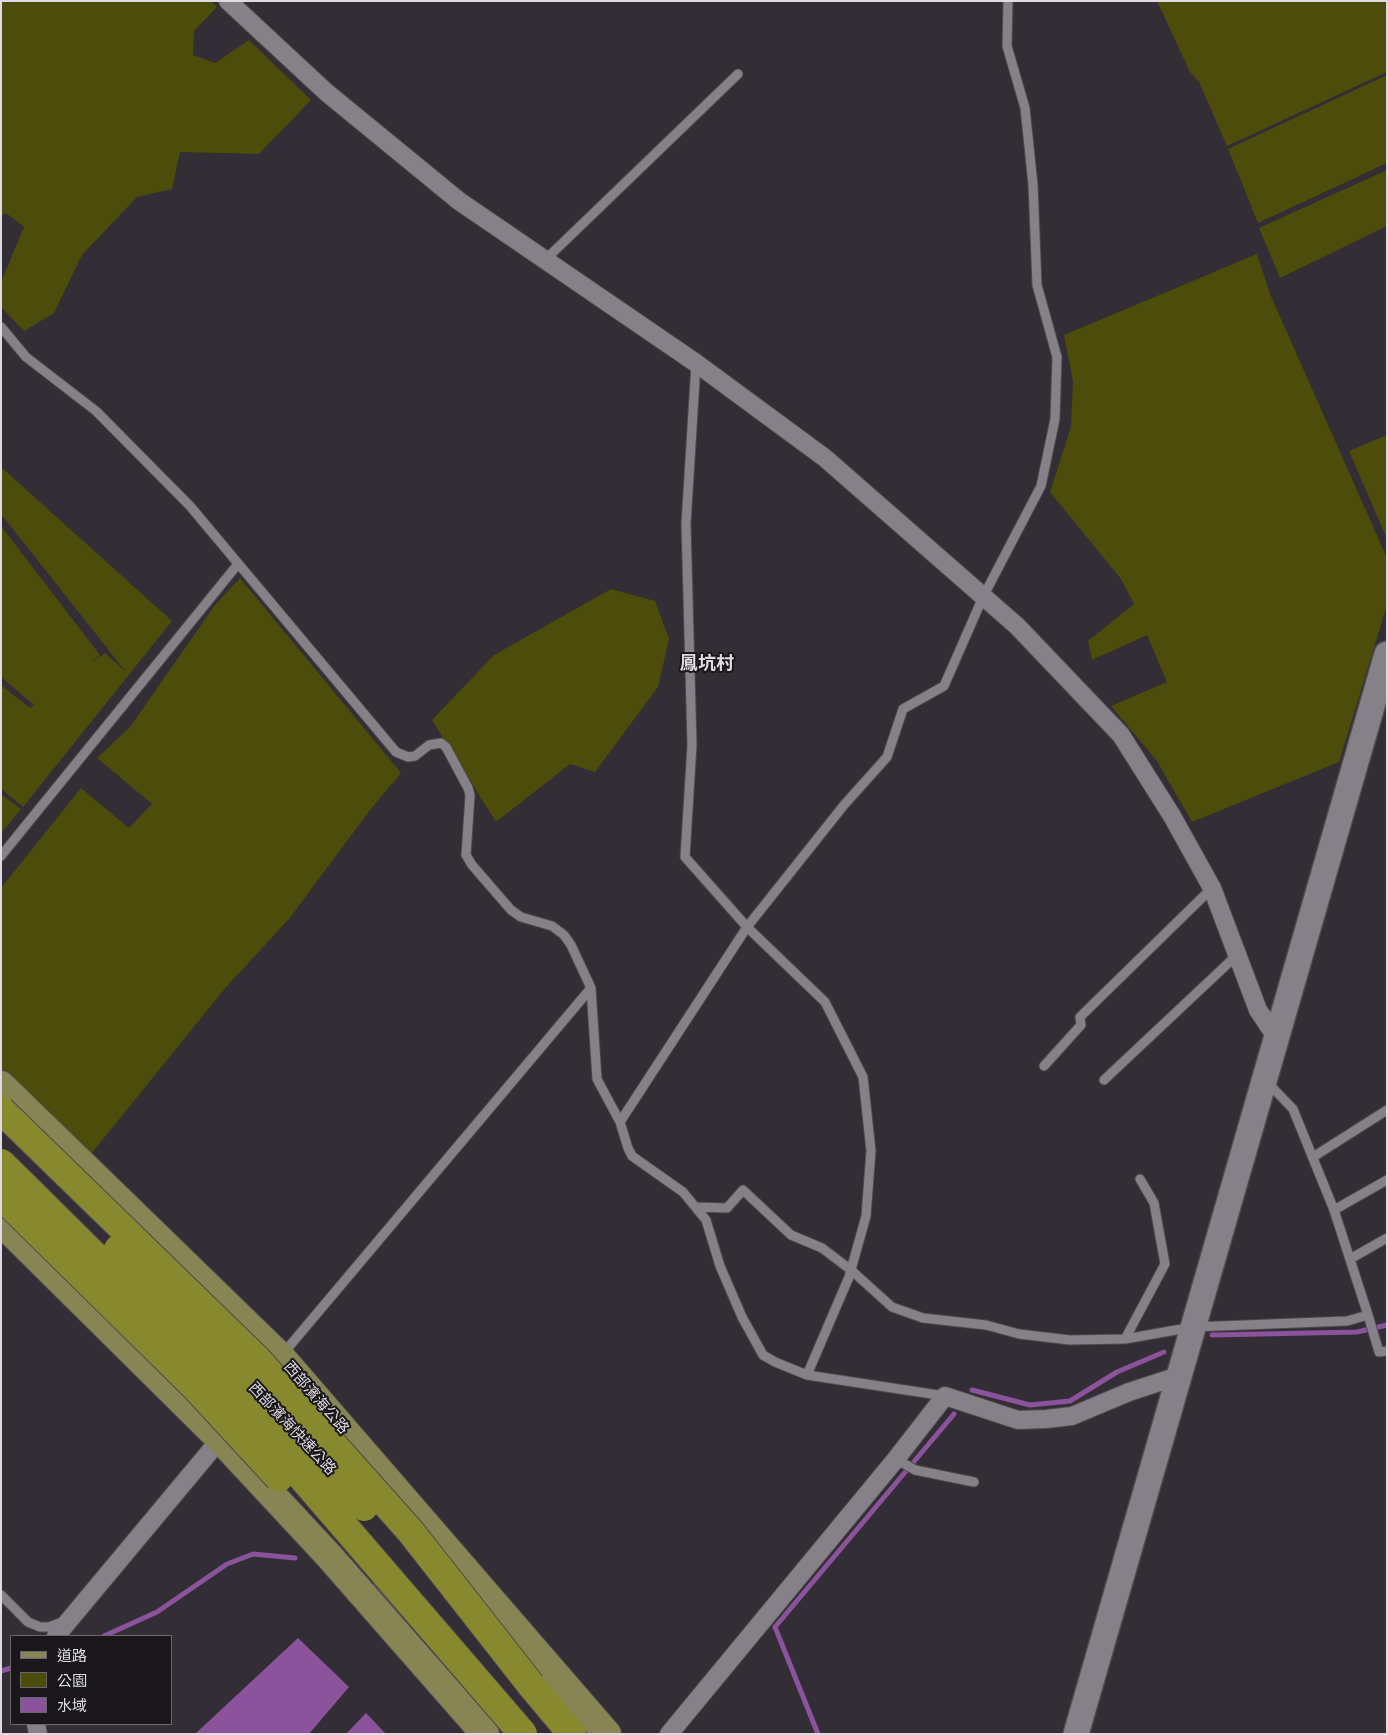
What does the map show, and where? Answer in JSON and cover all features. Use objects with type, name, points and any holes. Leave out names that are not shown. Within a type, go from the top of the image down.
[{"type":"highway","points":[[1,1110],[258,1360],[411,1532],[531,1685]]},
{"type":"highway","name":"西部濱海快速公路","points":[[1,1134],[235,1369],[531,1685],[572,1734]]},
{"type":"highway","name":"西部濱海快速公路","points":[[1,1163],[208,1367],[522,1734]]},
{"type":"highway","points":[[1,1196],[196,1388],[357,1562],[522,1734]]},
{"type":"main road","name":"西部濱海公路","points":[[1,1085],[281,1357],[608,1734]]},
{"type":"main road","points":[[1,1222],[221,1440],[329,1556],[485,1734]]},
{"type":"street","points":[[228,1],[326,92],[460,201],[696,363],[825,458],[1017,626],[1121,735],[1172,816],[1212,888],[1258,1010],[1276,1037]]},
{"type":"street","points":[[1076,1734],[1387,654]]},
{"type":"street","points":[[57,1635],[221,1440],[281,1357]]},
{"type":"street","points":[[669,1734],[896,1459],[945,1396],[1018,1420],[1046,1420],[1072,1416],[1129,1392],[1178,1376]]},
{"type":"lane","points":[[620,1122],[747,927],[844,805],[887,757],[903,709],[944,686],[983,598],[1041,486],[1055,419],[1057,357],[1036,285],[1033,185],[1025,108],[1007,46],[1008,1]]},
{"type":"lane","points":[[546,259],[738,74]]},
{"type":"lane","points":[[1,327],[26,357],[96,411],[190,506],[396,752],[408,757],[415,756],[429,745],[441,744],[446,747],[470,795],[466,855],[472,865],[511,910],[521,917],[552,926],[564,935],[572,945],[591,988],[597,1079],[620,1122],[628,1148],[632,1156],[683,1192],[697,1206],[706,1220],[720,1266],[742,1317],[763,1355],[807,1375],[945,1396]]},
{"type":"lane","points":[[696,363],[686,524],[692,745],[685,857],[747,927],[826,1002],[863,1077],[870,1151],[866,1216],[851,1270],[807,1375]]},
{"type":"lane","points":[[1,856],[238,564]]},
{"type":"lane","points":[[1044,1066],[1081,1025],[1080,1017],[1212,888]]},
{"type":"lane","points":[[1104,1080],[1237,955]]},
{"type":"lane","points":[[281,1357],[591,988]]},
{"type":"lane","points":[[1264,1079],[1293,1110],[1334,1210],[1379,1352],[1387,1351]]},
{"type":"lane","points":[[1313,1157],[1387,1110]]},
{"type":"lane","points":[[1124,1338],[1165,1264],[1154,1204],[1140,1178]]},
{"type":"lane","points":[[1334,1210],[1387,1180]]},
{"type":"lane","points":[[697,1206],[727,1208],[743,1190],[791,1234],[822,1248],[851,1270],[892,1307],[923,1318],[986,1325],[1019,1334],[1070,1340],[1124,1338],[1193,1327],[1347,1321],[1368,1315]]},
{"type":"lane","points":[[1350,1259],[1387,1238]]},
{"type":"lane","points":[[896,1459],[915,1470],[974,1482]]},
{"type":"lane","points":[[1,1595],[28,1622],[40,1627],[64,1622],[71,1616]]},
{"type":"green space","points":[[1,1],[211,1],[217,7],[194,31],[193,55],[215,63],[249,40],[311,100],[259,154],[180,152],[172,189],[137,197],[82,255],[54,313],[24,331],[1,307],[1,282],[24,227],[6,213],[1,216]]},
{"type":"green space","points":[[1157,1],[1387,1],[1387,72],[1227,146],[1199,82],[1190,72]]},
{"type":"green space","points":[[1387,75],[1387,163],[1258,223],[1228,149]]},
{"type":"green space","points":[[1387,170],[1387,226],[1280,278],[1259,228]]},
{"type":"green space","points":[[1257,254],[1270,294],[1387,558],[1387,605],[1339,762],[1192,822],[1157,761],[1111,706],[1167,682],[1147,635],[1092,660],[1088,641],[1134,604],[1121,579],[1050,492],[1071,427],[1073,381],[1064,335]]},
{"type":"green space","points":[[1387,435],[1387,539],[1349,451]]},
{"type":"green space","points":[[1,467],[172,621],[23,807],[1,789],[1,685],[30,708],[34,705],[1,677],[1,526],[100,655],[89,664],[105,653],[126,672],[1,514]]},
{"type":"green space","points":[[240,578],[401,773],[370,810],[289,919],[227,986],[91,1154],[1,1070],[1,888],[81,788],[129,828],[152,804],[97,758],[130,727],[215,605]]},
{"type":"green space","points":[[611,589],[655,601],[669,639],[658,687],[595,772],[570,764],[496,822],[432,720],[494,655]]},
{"type":"green space","points":[[1,794],[21,809],[1,833]]},
{"type":"water","points":[[298,1638],[349,1687],[309,1734],[195,1734]]},
{"type":"water","points":[[366,1713],[386,1734],[346,1734]]},
{"type":"waterway","points":[[1212,1335],[1357,1332],[1387,1325]]},
{"type":"waterway","points":[[972,1390],[1030,1405],[1070,1401],[1117,1372],[1164,1352]]},
{"type":"waterway","points":[[818,1734],[775,1627],[954,1414]]},
{"type":"waterway","points":[[106,1635],[157,1612],[227,1564],[253,1554],[295,1558]]},
{"type":"waterway","points":[[373,1586],[411,1625]]},
{"type":"waterway","points":[[1,1671],[10,1668]]},
{"type":"district","name":"鳳坑村","points":[[707,664]]}]
